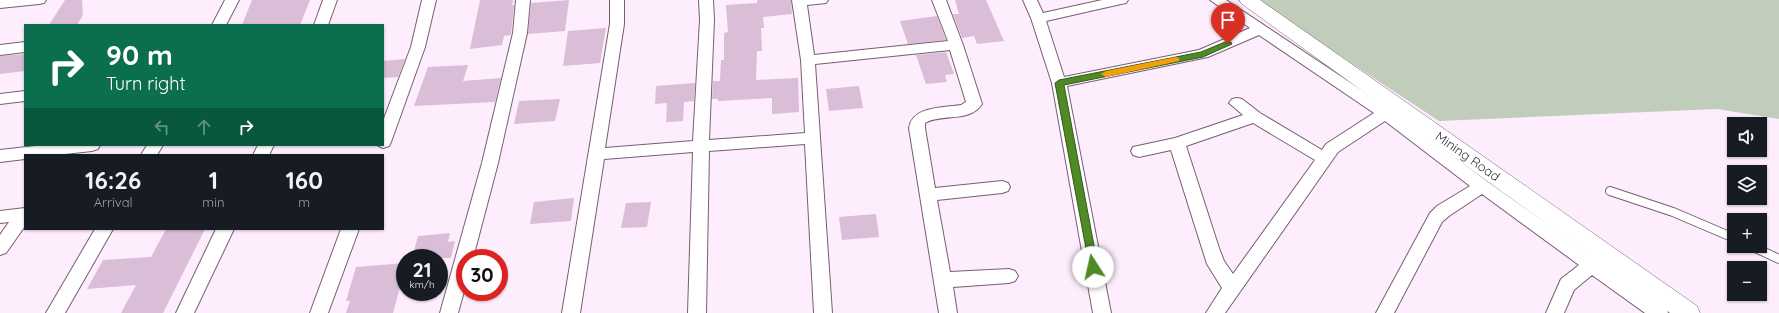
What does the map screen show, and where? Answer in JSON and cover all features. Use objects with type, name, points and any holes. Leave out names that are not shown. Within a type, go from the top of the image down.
[{"type":"street","points":[[0,4],[38,0]]},
{"type":"street","points":[[220,24],[232,0]]},
{"type":"street","points":[[322,24],[330,0]]},
{"type":"street","points":[[384,139],[418,47],[429,0]]},
{"type":"street","points":[[449,313],[490,163],[520,33],[523,0]]},
{"type":"street","points":[[572,313],[617,24],[616,0]]},
{"type":"street","points":[[697,313],[701,145],[707,20],[706,0]]},
{"type":"street","points":[[820,0],[799,1],[808,60],[823,313]]},
{"type":"street","points":[[938,0],[956,45],[974,104],[965,110],[923,117],[918,121],[917,128],[948,313]]},
{"type":"street","points":[[1030,0],[1038,18],[1059,83],[1102,313]]},
{"type":"street","points":[[1038,18],[1121,0]]},
{"type":"street","points":[[1217,0],[1385,113],[1482,186],[1658,313]]},
{"type":"street","name":"Mining Road","points":[[1248,0],[1688,313]]},
{"type":"street","points":[[1059,83],[1203,54],[1260,30]]},
{"type":"street","points":[[808,60],[956,45]]},
{"type":"street","points":[[0,50],[24,47]]},
{"type":"street","points":[[0,99],[24,96]]},
{"type":"street","points":[[1237,103],[1255,117],[1324,158]]},
{"type":"street","points":[[1215,313],[1332,148],[1385,113]]},
{"type":"street","points":[[1139,151],[1177,143],[1255,117]]},
{"type":"street","points":[[596,154],[701,145],[812,138]]},
{"type":"street","points":[[1177,143],[1216,264],[1232,288]]},
{"type":"street","points":[[0,156],[84,146]]},
{"type":"street","points":[[1385,313],[1436,218],[1443,211],[1482,186]]},
{"type":"street","points":[[928,195],[1002,187]]},
{"type":"street","points":[[0,218],[24,214]]},
{"type":"street","points":[[0,248],[24,214]]},
{"type":"street","points":[[55,313],[103,230]]},
{"type":"street","points":[[185,313],[225,230]]},
{"type":"street","points":[[319,313],[350,230]]},
{"type":"street","points":[[1555,313],[1565,287],[1573,278],[1592,266]]},
{"type":"street","points":[[942,280],[1010,276]]},
{"type":"lane","points":[[1610,191],[1639,199],[1727,235]]},
{"type":"lane","points":[[1766,253],[1779,259]]},
{"type":"green space","points":[[1255,0],[1779,0],[1779,119],[1717,109],[1439,121]]},
{"type":"building","points":[[65,0],[82,0],[83,15],[78,24],[50,24]]},
{"type":"building","points":[[252,0],[310,0],[300,24],[242,24]]},
{"type":"building","points":[[480,0],[513,0],[512,5],[514,5],[511,35],[504,36],[502,45],[470,49]]},
{"type":"building","points":[[569,0],[565,31],[528,34],[531,3]]},
{"type":"building","points":[[757,0],[791,0],[792,14],[763,17],[764,28],[761,28],[762,51],[757,51],[756,80],[798,78],[799,112],[772,114],[772,98],[718,101],[718,99],[712,99],[713,81],[720,81],[721,60],[724,60],[724,33],[728,32],[726,5],[757,3]]},
{"type":"building","points":[[955,0],[986,0],[1004,41],[977,44],[974,36],[962,38],[953,14],[959,14]]},
{"type":"building","points":[[937,16],[946,40],[908,44],[900,21]]},
{"type":"building","points":[[606,28],[600,63],[563,66],[568,31]]},
{"type":"building","points":[[946,52],[954,74],[945,75],[947,82],[926,84],[916,55]]},
{"type":"building","points":[[24,54],[24,71],[0,74],[0,56]]},
{"type":"building","points":[[405,59],[398,77],[384,78],[384,61]]},
{"type":"building","points":[[468,65],[463,81],[501,78],[495,102],[414,106],[428,67]]},
{"type":"building","points":[[695,83],[694,101],[684,102],[683,121],[666,122],[667,103],[655,104],[656,86]]},
{"type":"building","points":[[859,86],[863,108],[829,111],[826,89]]},
{"type":"building","points":[[560,99],[555,121],[514,124],[519,101]]},
{"type":"building","points":[[574,198],[571,221],[530,224],[534,202]]},
{"type":"building","points":[[651,202],[647,227],[621,228],[626,203]]},
{"type":"building","points":[[876,214],[879,237],[842,240],[839,217]]},
{"type":"building","points":[[165,230],[204,230],[163,313],[121,313],[136,285],[87,289],[103,260],[151,257]]},
{"type":"building","points":[[450,233],[448,242],[455,241],[451,258],[448,258],[448,249],[414,249],[418,236]]},
{"type":"building","points":[[396,264],[396,301],[393,313],[346,313],[350,301],[346,301],[356,267]]},
{"type":"slow traffic","points":[[1106,74],[1176,59]]},
{"type":"route","points":[[1093,267],[1059,83],[1203,54],[1228,44]]}]
